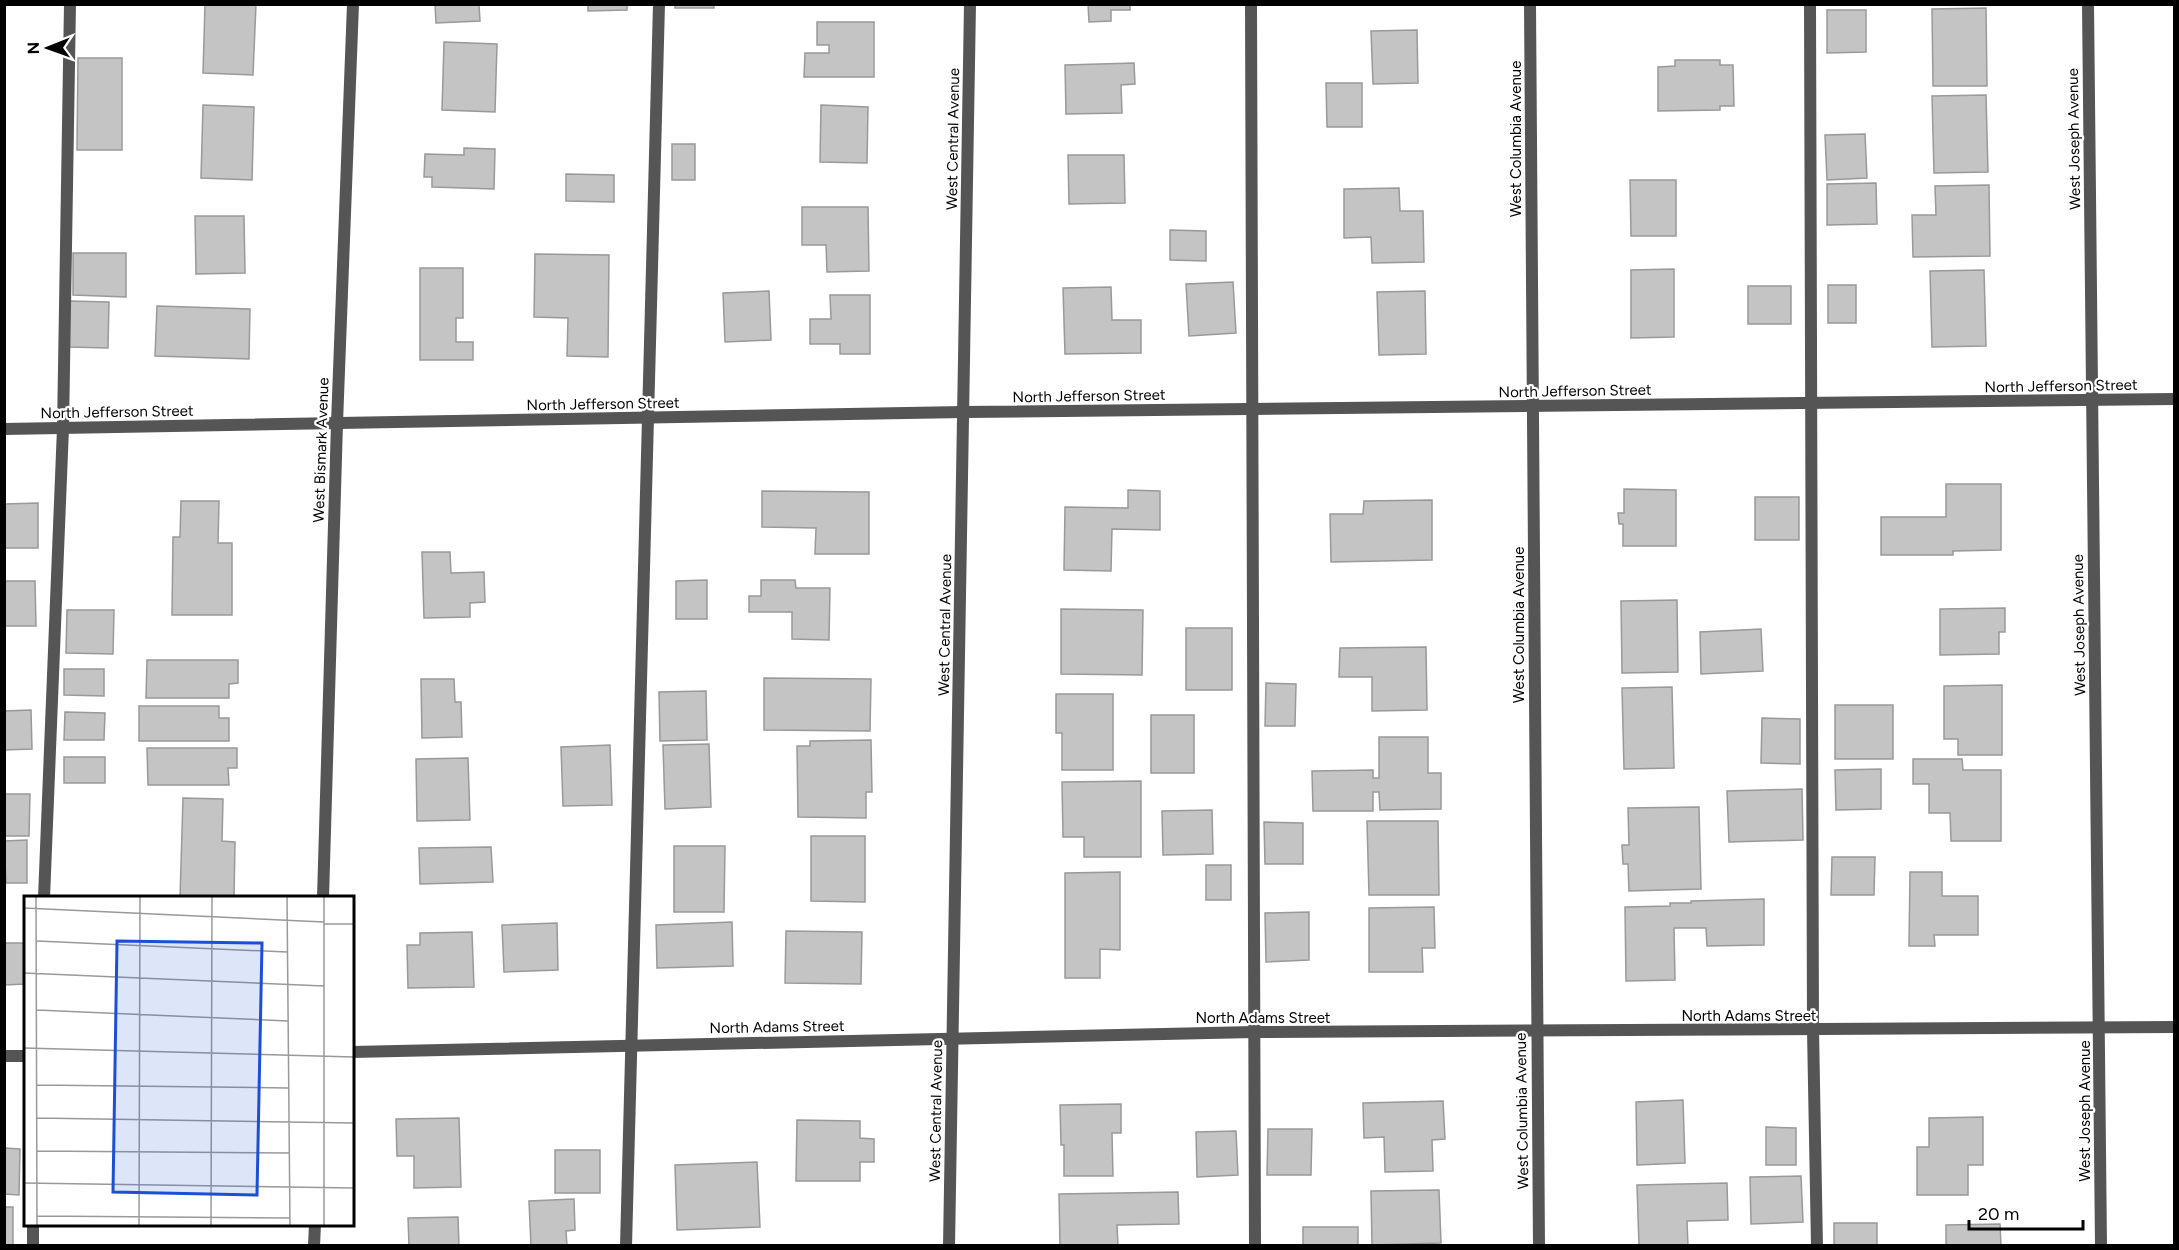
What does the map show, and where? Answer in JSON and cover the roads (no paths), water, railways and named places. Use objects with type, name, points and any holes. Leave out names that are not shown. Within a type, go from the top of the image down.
[{"type":"street","points":[[44,896],[63,428],[70,4]]},
{"type":"street","name":"West Bismark Avenue","points":[[323,896],[337,423],[353,4]]},
{"type":"street","points":[[626,1245],[660,4]]},
{"type":"street","name":"West Central Avenue","points":[[949,1245],[970,4]]},
{"type":"street","points":[[1251,4],[1255,1245]]},
{"type":"street","name":"West Columbia Avenue","points":[[1530,4],[1539,1245]]},
{"type":"street","points":[[1809,4],[1813,1030],[1817,1245]]},
{"type":"street","name":"West Joseph Avenue","points":[[2088,4],[2101,1245]]},
{"type":"street","name":"North Jefferson Street","points":[[4,429],[964,412],[2175,399]]},
{"type":"street","name":"North Adams Street","points":[[354,1052],[1254,1032],[2175,1027]]},
{"type":"street","points":[[4,1056],[24,1056]]},
{"type":"street","points":[[33,1226],[33,1245]]},
{"type":"street","points":[[315,1226],[315,1245]]}]
